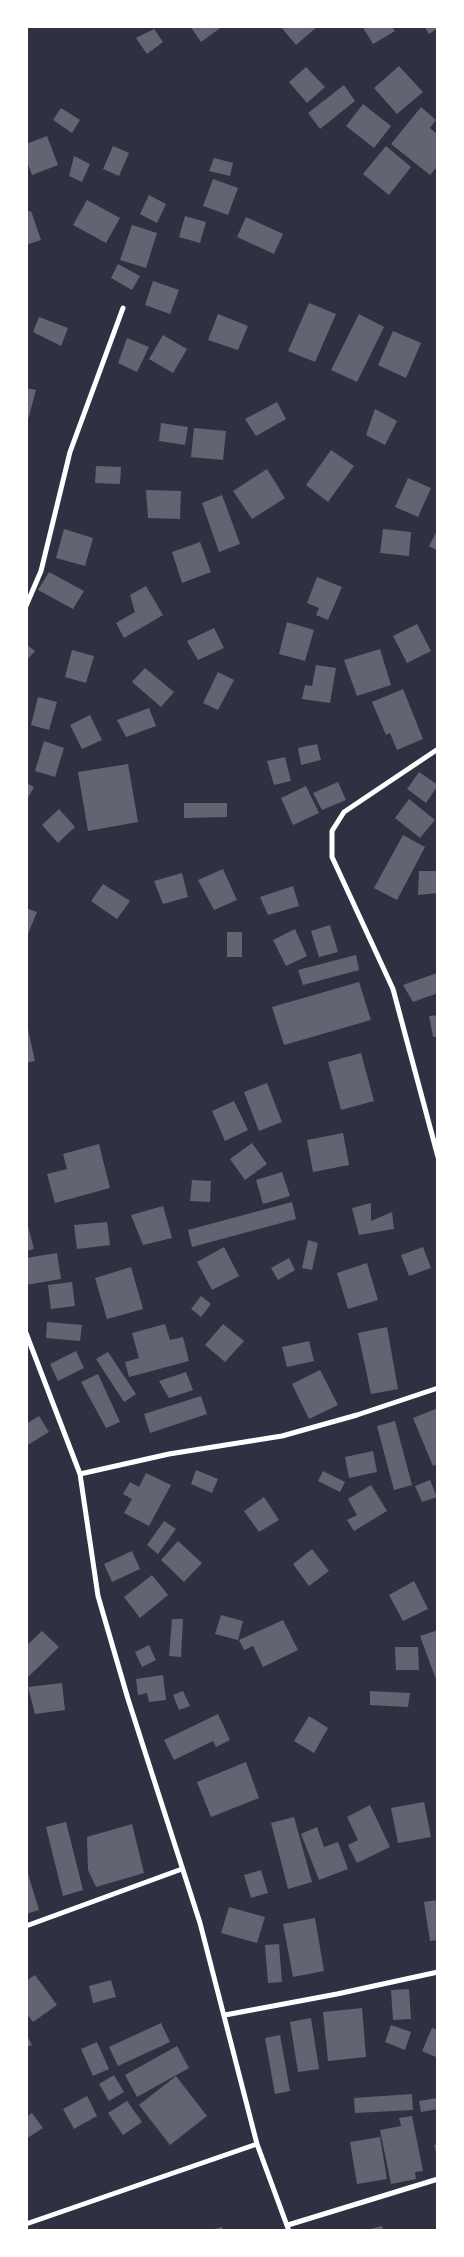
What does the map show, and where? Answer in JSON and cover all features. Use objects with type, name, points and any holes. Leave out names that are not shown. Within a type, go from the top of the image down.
[{"type":"street","points":[[26,606],[40,571],[70,452],[123,308]]},
{"type":"street","points":[[438,749],[344,812],[332,832],[332,857],[392,989],[438,1157]]},
{"type":"street","points":[[26,1333],[80,1474],[98,1596],[128,1699],[200,1923],[257,2144],[288,2228],[438,2179]]},
{"type":"street","points":[[80,1474],[169,1454],[282,1436],[357,1415],[438,1388]]},
{"type":"street","points":[[26,1926],[182,1869]]},
{"type":"street","points":[[225,2015],[338,1994],[438,1972]]},
{"type":"street","points":[[26,2224],[257,2144]]},
{"type":"building","points":[[190,26],[223,26],[201,42]]},
{"type":"building","points":[[280,26],[318,26],[296,45]]},
{"type":"building","points":[[362,26],[391,26],[395,31],[373,44]]},
{"type":"building","points":[[424,26],[438,26],[438,28],[429,34]]},
{"type":"building","points":[[154,29],[163,42],[147,54],[136,38]]},
{"type":"building","points":[[399,66],[423,92],[397,114],[374,88]]},
{"type":"building","points":[[306,67],[325,87],[307,103],[289,82]]},
{"type":"building","points":[[344,85],[355,101],[320,129],[308,113]]},
{"type":"building","points":[[363,104],[391,126],[374,148],[346,126]]},
{"type":"building","points":[[421,107],[436,120],[430,128],[438,135],[438,166],[430,175],[391,144]]},
{"type":"building","points":[[61,108],[80,120],[72,133],[53,120]]},
{"type":"building","points":[[47,136],[58,165],[32,175],[26,159],[26,144]]},
{"type":"building","points":[[113,146],[129,153],[119,176],[103,169]]},
{"type":"building","points":[[386,146],[411,167],[389,195],[363,174]]},
{"type":"building","points":[[74,156],[90,164],[82,182],[69,176]]},
{"type":"building","points":[[214,158],[233,163],[230,176],[209,171]]},
{"type":"building","points":[[213,179],[238,188],[228,215],[203,206]]},
{"type":"building","points":[[149,195],[166,204],[157,223],[140,214]]},
{"type":"building","points":[[87,200],[120,218],[106,243],[73,225]]},
{"type":"building","points":[[31,211],[41,240],[26,245],[26,212]]},
{"type":"building","points":[[185,216],[206,222],[200,243],[179,237]]},
{"type":"building","points":[[246,217],[283,234],[274,254],[237,237]]},
{"type":"building","points":[[132,225],[157,233],[146,268],[120,260]]},
{"type":"building","points":[[118,264],[140,276],[132,290],[111,278]]},
{"type":"building","points":[[153,281],[179,290],[170,314],[145,305]]},
{"type":"building","points":[[309,303],[336,314],[315,362],[288,351]]},
{"type":"building","points":[[218,314],[248,326],[238,350],[208,340]]},
{"type":"building","points":[[359,314],[384,327],[357,382],[331,370]]},
{"type":"building","points":[[39,317],[68,328],[61,346],[33,332]]},
{"type":"building","points":[[393,331],[421,343],[406,378],[378,365]]},
{"type":"building","points":[[163,335],[187,349],[173,373],[149,359]]},
{"type":"building","points":[[127,338],[149,347],[137,372],[118,363]]},
{"type":"building","points":[[26,388],[36,390],[28,420],[26,419]]},
{"type":"building","points":[[277,402],[286,419],[256,436],[245,419]]},
{"type":"building","points":[[375,409],[397,421],[385,445],[366,435]]},
{"type":"building","points":[[161,423],[188,427],[185,445],[159,441]]},
{"type":"building","points":[[194,428],[226,431],[223,460],[191,457]]},
{"type":"building","points":[[331,450],[354,466],[328,502],[306,485]]},
{"type":"building","points":[[96,466],[121,467],[120,484],[95,483]]},
{"type":"building","points":[[267,469],[285,498],[252,519],[233,491]]},
{"type":"building","points":[[408,478],[431,488],[418,517],[395,507]]},
{"type":"building","points":[[146,490],[181,491],[180,519],[148,518]]},
{"type":"building","points":[[222,495],[240,544],[219,552],[202,503]]},
{"type":"building","points":[[64,529],[93,538],[85,566],[56,558]]},
{"type":"building","points":[[383,529],[411,532],[409,556],[380,553]]},
{"type":"building","points":[[438,529],[438,551],[429,546]]},
{"type":"building","points":[[200,542],[211,572],[182,583],[172,552]]},
{"type":"building","points":[[49,572],[84,591],[73,609],[38,590]]},
{"type":"building","points":[[317,577],[342,587],[328,620],[316,615],[319,608],[307,603]]},
{"type":"building","points":[[146,586],[163,615],[124,638],[116,623],[135,612],[130,595]]},
{"type":"building","points":[[287,622],[314,630],[305,661],[279,654]]},
{"type":"building","points":[[417,624],[431,651],[407,663],[393,636]]},
{"type":"building","points":[[214,628],[224,648],[198,660],[187,641]]},
{"type":"building","points":[[26,644],[35,651],[26,661]]},
{"type":"building","points":[[380,649],[391,685],[357,696],[344,660]]},
{"type":"building","points":[[72,650],[94,656],[86,683],[65,677]]},
{"type":"building","points":[[316,665],[336,668],[330,703],[302,699],[305,685],[312,686]]},
{"type":"building","points":[[145,668],[174,692],[161,707],[132,682]]},
{"type":"building","points":[[218,672],[234,680],[218,710],[203,703]]},
{"type":"building","points":[[403,689],[423,739],[397,750],[390,733],[386,735],[372,702]]},
{"type":"building","points":[[38,697],[57,702],[49,730],[31,725]]},
{"type":"building","points":[[149,708],[156,726],[126,737],[117,720]]},
{"type":"building","points":[[90,715],[102,740],[82,749],[70,725]]},
{"type":"building","points":[[44,741],[64,748],[55,777],[35,771]]},
{"type":"building","points":[[317,744],[321,760],[301,765],[298,748]]},
{"type":"building","points":[[285,757],[291,781],[274,785],[267,761]]},
{"type":"building","points":[[128,764],[138,822],[88,831],[78,772]]},
{"type":"building","points":[[419,772],[438,785],[426,803],[407,789]]},
{"type":"building","points":[[338,782],[346,800],[322,810],[313,793]]},
{"type":"building","points":[[26,783],[34,787],[26,801]]},
{"type":"building","points":[[306,786],[319,813],[293,825],[281,798]]},
{"type":"building","points":[[409,799],[435,820],[420,838],[395,818]]},
{"type":"building","points":[[184,803],[227,803],[227,817],[184,818]]},
{"type":"building","points":[[59,809],[75,827],[58,843],[42,825]]},
{"type":"building","points":[[403,835],[425,847],[397,900],[374,888]]},
{"type":"building","points":[[223,869],[237,900],[214,910],[198,880]]},
{"type":"building","points":[[419,871],[438,871],[438,893],[418,895]]},
{"type":"building","points":[[182,873],[188,897],[163,904],[154,881]]},
{"type":"building","points":[[103,884],[130,901],[117,919],[91,901]]},
{"type":"building","points":[[293,886],[299,906],[268,915],[260,897]]},
{"type":"building","points":[[26,908],[37,912],[26,939]]},
{"type":"building","points":[[330,925],[338,952],[319,957],[311,931]]},
{"type":"building","points":[[295,929],[307,956],[286,966],[273,940]]},
{"type":"building","points":[[227,932],[242,932],[242,957],[227,957]]},
{"type":"building","points":[[356,955],[359,970],[303,985],[298,970]]},
{"type":"building","points":[[437,973],[438,993],[413,1002],[403,985]]},
{"type":"building","points":[[359,982],[371,1020],[284,1045],[272,1007]]},
{"type":"building","points":[[438,1015],[438,1036],[433,1037],[429,1016]]},
{"type":"building","points":[[26,1020],[35,1061],[26,1063]]},
{"type":"building","points":[[361,1053],[374,1101],[341,1110],[328,1062]]},
{"type":"building","points":[[267,1083],[282,1122],[259,1131],[244,1092]]},
{"type":"building","points":[[234,1101],[248,1130],[225,1141],[212,1111]]},
{"type":"building","points":[[343,1133],[349,1165],[313,1172],[307,1140]]},
{"type":"building","points":[[252,1143],[267,1164],[245,1180],[230,1159]]},
{"type":"building","points":[[99,1144],[110,1188],[55,1203],[47,1174],[67,1169],[63,1154]]},
{"type":"building","points":[[282,1172],[290,1196],[263,1204],[256,1180]]},
{"type":"building","points":[[192,1180],[211,1181],[210,1202],[190,1201]]},
{"type":"building","points":[[292,1202],[296,1219],[192,1247],[188,1230]]},
{"type":"building","points":[[371,1203],[371,1221],[392,1212],[394,1229],[359,1235],[352,1208]]},
{"type":"building","points":[[163,1206],[172,1238],[143,1245],[131,1215]]},
{"type":"building","points":[[26,1218],[34,1249],[26,1251]]},
{"type":"building","points":[[107,1222],[110,1245],[77,1249],[74,1225]]},
{"type":"building","points":[[308,1240],[318,1243],[312,1270],[302,1268]]},
{"type":"building","points":[[224,1247],[239,1276],[212,1290],[197,1262]]},
{"type":"building","points":[[423,1247],[431,1268],[409,1276],[401,1255]]},
{"type":"building","points":[[57,1253],[61,1279],[26,1285],[26,1258]]},
{"type":"building","points":[[289,1258],[295,1270],[278,1280],[271,1268]]},
{"type":"building","points":[[367,1263],[378,1300],[348,1309],[337,1273]]},
{"type":"building","points":[[131,1267],[143,1309],[107,1319],[95,1278]]},
{"type":"building","points":[[72,1282],[75,1306],[51,1309],[48,1285]]},
{"type":"building","points":[[201,1296],[211,1304],[201,1317],[191,1309]]},
{"type":"building","points":[[47,1322],[82,1325],[80,1341],[46,1338]]},
{"type":"building","points":[[165,1324],[170,1340],[183,1337],[189,1361],[129,1377],[125,1362],[139,1358],[132,1333]]},
{"type":"building","points":[[223,1324],[244,1341],[225,1362],[205,1345]]},
{"type":"building","points":[[387,1327],[398,1389],[371,1394],[358,1333]]},
{"type":"building","points":[[309,1341],[314,1361],[287,1367],[282,1347]]},
{"type":"building","points":[[76,1351],[84,1368],[58,1381],[50,1364]]},
{"type":"building","points":[[108,1352],[136,1394],[124,1402],[96,1359]]},
{"type":"building","points":[[320,1370],[338,1405],[309,1419],[292,1384]]},
{"type":"building","points":[[186,1372],[193,1390],[169,1398],[159,1381]]},
{"type":"building","points":[[98,1374],[120,1422],[106,1428],[81,1382]]},
{"type":"building","points":[[201,1396],[207,1414],[150,1433],[144,1414]]},
{"type":"building","points":[[438,1408],[438,1464],[433,1466],[413,1418]]},
{"type":"building","points":[[39,1416],[49,1432],[26,1446],[26,1424]]},
{"type":"building","points":[[395,1421],[412,1485],[394,1490],[377,1426]]},
{"type":"building","points":[[373,1451],[377,1472],[349,1478],[345,1457]]},
{"type":"building","points":[[196,1470],[218,1479],[212,1493],[191,1484]]},
{"type":"building","points":[[323,1471],[345,1482],[340,1492],[318,1481]]},
{"type":"building","points":[[146,1473],[171,1485],[149,1526],[124,1513],[132,1499],[123,1494],[130,1482],[139,1487]]},
{"type":"building","points":[[430,1480],[437,1497],[422,1502],[415,1486]]},
{"type":"building","points":[[371,1485],[387,1511],[354,1531],[347,1520],[357,1515],[348,1499]]},
{"type":"building","points":[[264,1497],[279,1520],[259,1532],[244,1511]]},
{"type":"building","points":[[164,1521],[176,1529],[158,1554],[147,1545]]},
{"type":"building","points":[[178,1541],[202,1563],[184,1582],[161,1560]]},
{"type":"building","points":[[312,1549],[329,1571],[309,1586],[293,1564]]},
{"type":"building","points":[[132,1551],[140,1569],[112,1582],[104,1564]]},
{"type":"building","points":[[152,1575],[168,1595],[140,1618],[124,1597]]},
{"type":"building","points":[[414,1581],[428,1609],[403,1621],[389,1595]]},
{"type":"building","points":[[221,1615],[243,1621],[238,1640],[215,1634]]},
{"type":"building","points":[[172,1619],[183,1619],[181,1657],[169,1656]]},
{"type":"building","points":[[283,1620],[298,1650],[263,1667],[253,1646],[244,1650],[239,1640]]},
{"type":"building","points":[[438,1630],[438,1685],[420,1636]]},
{"type":"building","points":[[42,1631],[59,1647],[26,1679],[26,1646]]},
{"type":"building","points":[[149,1645],[156,1660],[142,1667],[135,1652]]},
{"type":"building","points":[[395,1647],[418,1647],[419,1670],[396,1670]]},
{"type":"building","points":[[163,1675],[166,1700],[149,1702],[147,1693],[138,1695],[136,1679]]},
{"type":"building","points":[[62,1683],[65,1710],[35,1714],[28,1687]]},
{"type":"building","points":[[183,1691],[190,1706],[179,1710],[173,1695]]},
{"type":"building","points":[[370,1691],[410,1693],[408,1707],[370,1705]]},
{"type":"building","points":[[218,1714],[230,1740],[216,1747],[213,1741],[174,1760],[164,1740]]},
{"type":"building","points":[[309,1716],[328,1728],[314,1753],[294,1741]]},
{"type":"building","points":[[246,1762],[259,1798],[211,1817],[197,1782]]},
{"type":"building","points":[[424,1802],[431,1837],[398,1843],[391,1808]]},
{"type":"building","points":[[370,1805],[390,1847],[357,1863],[348,1845],[358,1840],[347,1817]]},
{"type":"building","points":[[294,1817],[312,1882],[288,1889],[271,1823]]},
{"type":"building","points":[[66,1822],[83,1890],[63,1896],[46,1827]]},
{"type":"building","points":[[132,1824],[144,1873],[96,1887],[88,1870],[87,1837]]},
{"type":"building","points":[[317,1827],[324,1847],[338,1842],[348,1869],[319,1880],[301,1834]]},
{"type":"building","points":[[26,1867],[39,1910],[26,1914]]},
{"type":"building","points":[[261,1870],[268,1893],[251,1898],[244,1875]]},
{"type":"building","points":[[438,1900],[438,1940],[430,1941],[424,1902]]},
{"type":"building","points":[[229,1907],[265,1917],[257,1943],[221,1933]]},
{"type":"building","points":[[315,1918],[324,1971],[293,1977],[283,1924]]},
{"type":"building","points":[[279,1944],[282,1982],[268,1983],[265,1945]]},
{"type":"building","points":[[35,1975],[57,2005],[33,2022],[26,2013],[26,1981]]},
{"type":"building","points":[[111,1980],[116,1997],[93,2003],[89,1986]]},
{"type":"building","points":[[409,1989],[411,2019],[393,2020],[391,1990]]},
{"type":"building","points":[[362,2008],[366,2057],[328,2061],[323,2012]]},
{"type":"building","points":[[311,2018],[319,2069],[298,2072],[290,2022]]},
{"type":"building","points":[[161,2023],[170,2042],[118,2066],[109,2047]]},
{"type":"building","points":[[391,2025],[411,2032],[405,2050],[385,2042]]},
{"type":"building","points":[[432,2028],[438,2030],[438,2058],[422,2051]]},
{"type":"building","points":[[26,2033],[32,2045],[26,2047]]},
{"type":"building","points":[[280,2035],[290,2091],[275,2094],[265,2038]]},
{"type":"building","points":[[97,2042],[109,2069],[93,2076],[81,2049]]},
{"type":"building","points":[[177,2046],[189,2068],[137,2097],[125,2075]]},
{"type":"building","points":[[114,2075],[124,2092],[109,2101],[99,2084]]},
{"type":"building","points":[[176,2076],[207,2116],[170,2145],[139,2105]]},
{"type":"building","points":[[412,2094],[413,2110],[355,2113],[354,2098]]},
{"type":"building","points":[[87,2096],[97,2116],[74,2129],[63,2109]]},
{"type":"building","points":[[437,2098],[438,2109],[421,2112],[419,2101]]},
{"type":"building","points":[[127,2101],[142,2122],[123,2135],[108,2113]]},
{"type":"building","points":[[32,2113],[43,2128],[26,2139],[26,2117]]},
{"type":"building","points":[[412,2116],[423,2171],[415,2172],[416,2179],[391,2184],[380,2130],[401,2126],[399,2118]]},
{"type":"building","points":[[380,2137],[387,2179],[357,2184],[350,2142]]},
{"type":"building","points":[[438,2144],[438,2156],[437,2156],[434,2145]]},
{"type":"building","points":[[382,2226],[383,2231],[367,2231],[367,2230]]},
{"type":"building","points":[[222,2227],[223,2231],[211,2231],[211,2230]]}]
